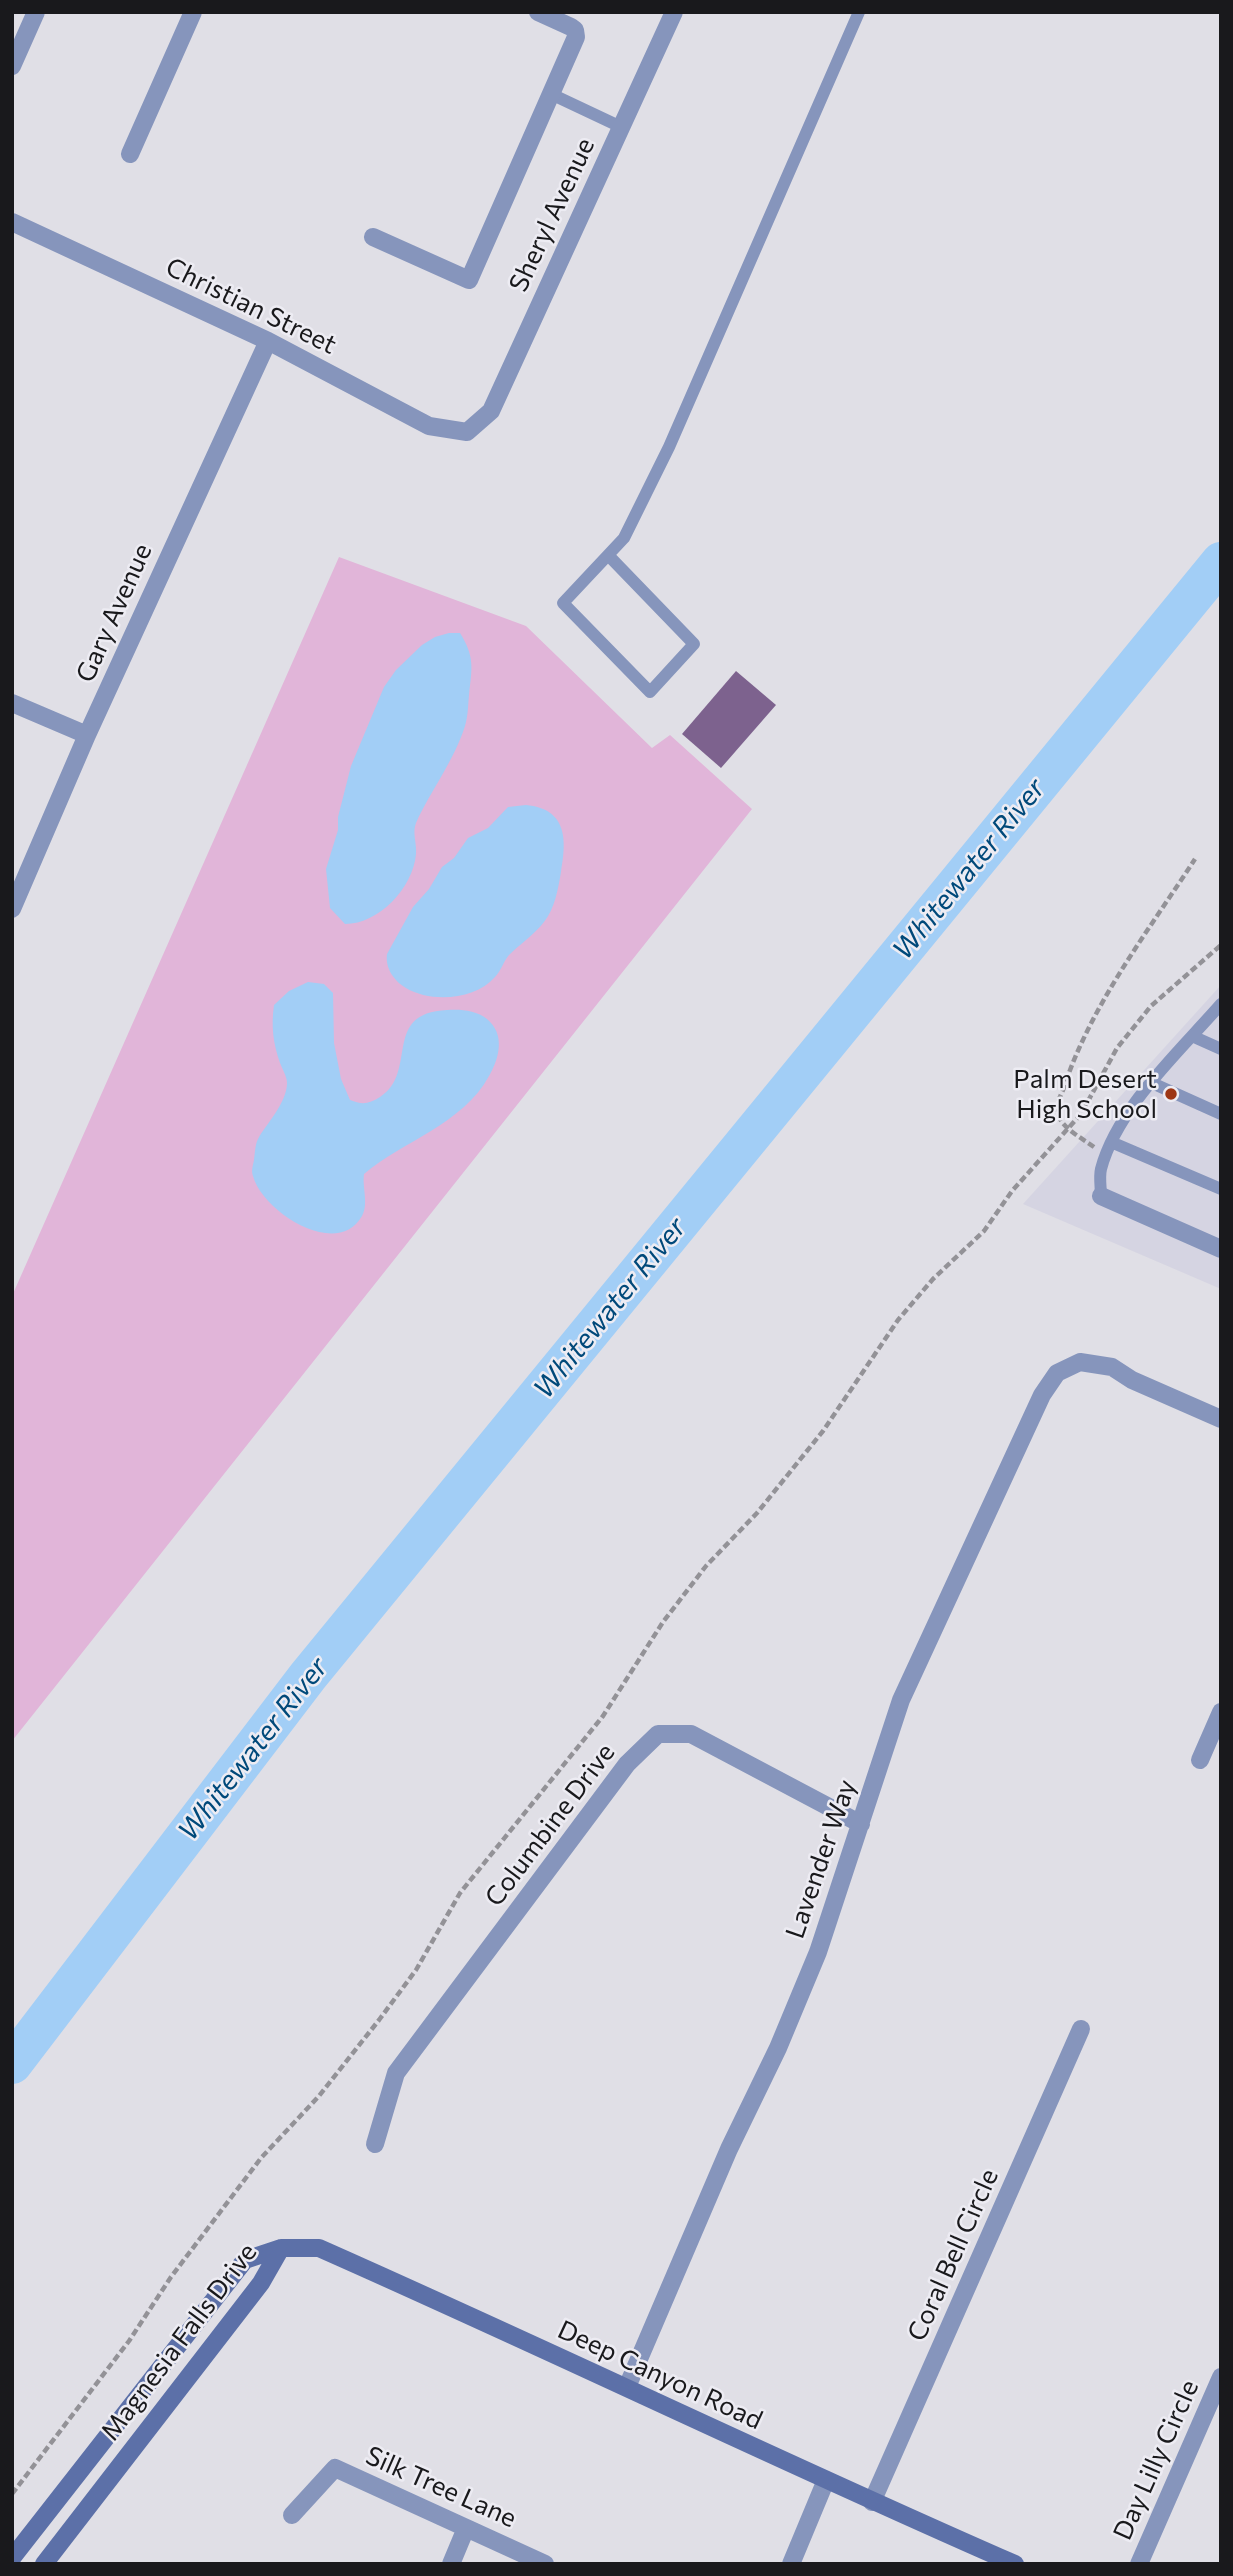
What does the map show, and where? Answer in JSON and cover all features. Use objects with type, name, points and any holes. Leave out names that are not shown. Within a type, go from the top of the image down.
[{"type":"street","points":[[12,66],[36,12]]},
{"type":"street","points":[[130,154],[193,12]]},
{"type":"street","points":[[373,237],[469,280],[576,33],[571,27],[538,12]]},
{"type":"street","name":"Sheryl Avenue","points":[[467,432],[491,411],[674,12]]},
{"type":"street","name":"Christian Street","points":[[12,222],[268,341],[429,426],[467,432]]},
{"type":"street","name":"Gary Avenue","points":[[12,909],[87,736],[268,341]]},
{"type":"street","points":[[12,703],[87,736]]},
{"type":"street","points":[[1101,1196],[1221,1249]]},
{"type":"street","name":"Lavender Way","points":[[627,2387],[729,2149],[778,2048],[818,1952],[901,1700],[1042,1395],[1057,1373],[1080,1362],[1112,1367],[1132,1380],[1221,1419]]},
{"type":"street","points":[[1200,1760],[1221,1712]]},
{"type":"street","name":"Columbine Drive","points":[[375,2144],[396,2073],[627,1764],[658,1734],[691,1734],[861,1824]]},
{"type":"street","name":"Coral Bell Circle","points":[[872,2502],[1081,2029]]},
{"type":"street","name":"Deep Canyon Road","points":[[281,2248],[319,2248],[627,2387],[872,2502],[1015,2564]]},
{"type":"street","name":"Magnesia Falls Drive","points":[[12,2558],[245,2260],[281,2248]]},
{"type":"street","name":"Magnesia Falls Drive","points":[[44,2564],[261,2283],[281,2248]]},
{"type":"street","name":"Day Lilly Circle","points":[[1139,2564],[1221,2377]]},
{"type":"street","name":"Silk Tree Lane","points":[[292,2515],[335,2468],[545,2564]]},
{"type":"street","points":[[791,2564],[827,2480]]},
{"type":"street","points":[[451,2564],[466,2528]]},
{"type":"lane","points":[[608,555],[694,643],[650,692],[563,603],[608,555],[624,538],[669,447],[859,12]]},
{"type":"lane","points":[[551,94],[621,127]]},
{"type":"lane","points":[[1101,1196],[1100,1171],[1115,1132],[1152,1083],[1221,1004]]},
{"type":"lane","points":[[1192,1037],[1221,1049]]},
{"type":"lane","points":[[1152,1083],[1221,1114]]},
{"type":"lane","points":[[1111,1142],[1221,1189]]},
{"type":"path","points":[[1106,1156],[1069,1129],[1056,1107],[1095,1014],[1195,859]]},
{"type":"path","points":[[12,2494],[129,2340],[171,2277],[261,2158],[318,2096],[379,2020],[416,1970],[460,1893],[603,1716],[663,1622],[699,1575],[757,1513],[824,1430],[898,1320],[933,1279],[984,1231],[1012,1191],[1081,1115],[1118,1048],[1151,1006],[1221,945]]},
{"type":"shaded area","points":[[339,557],[526,626],[652,748],[670,735],[752,809],[12,1741],[12,1296]]},
{"type":"shaded area","name":"Palm Desert High School","points":[[1221,985],[1221,1289],[1023,1204]]},
{"type":"water","points":[[449,633],[460,633],[470,656],[471,677],[465,726],[455,751],[416,823],[416,854],[413,867],[401,891],[382,911],[370,918],[345,924],[330,908],[326,869],[338,830],[338,817],[351,766],[384,687],[396,670],[422,645]]},
{"type":"water","points":[[526,805],[540,808],[557,819],[563,837],[563,860],[557,892],[544,922],[509,955],[495,977],[476,991],[465,995],[440,997],[416,993],[406,988],[394,978],[389,969],[387,954],[413,907],[429,889],[442,867],[454,858],[468,838],[488,828],[508,807]]},
{"type":"water","points":[[308,982],[324,984],[333,993],[334,1043],[341,1079],[350,1100],[354,1102],[372,1101],[391,1086],[398,1073],[407,1032],[414,1021],[427,1014],[457,1010],[478,1014],[493,1025],[499,1046],[489,1076],[478,1093],[464,1107],[364,1174],[365,1206],[362,1216],[351,1228],[336,1233],[319,1232],[285,1216],[259,1190],[252,1172],[257,1141],[280,1106],[286,1091],[286,1078],[274,1041],[274,1005],[289,991]]},
{"type":"building","points":[[736,671],[776,705],[721,768],[682,734]]},
{"type":"waterway","name":"Whitewater River","points":[[12,2064],[308,1676],[1221,562]]},
{"type":"place","name":"Palm Desert High School","points":[[1171,1094]]}]
